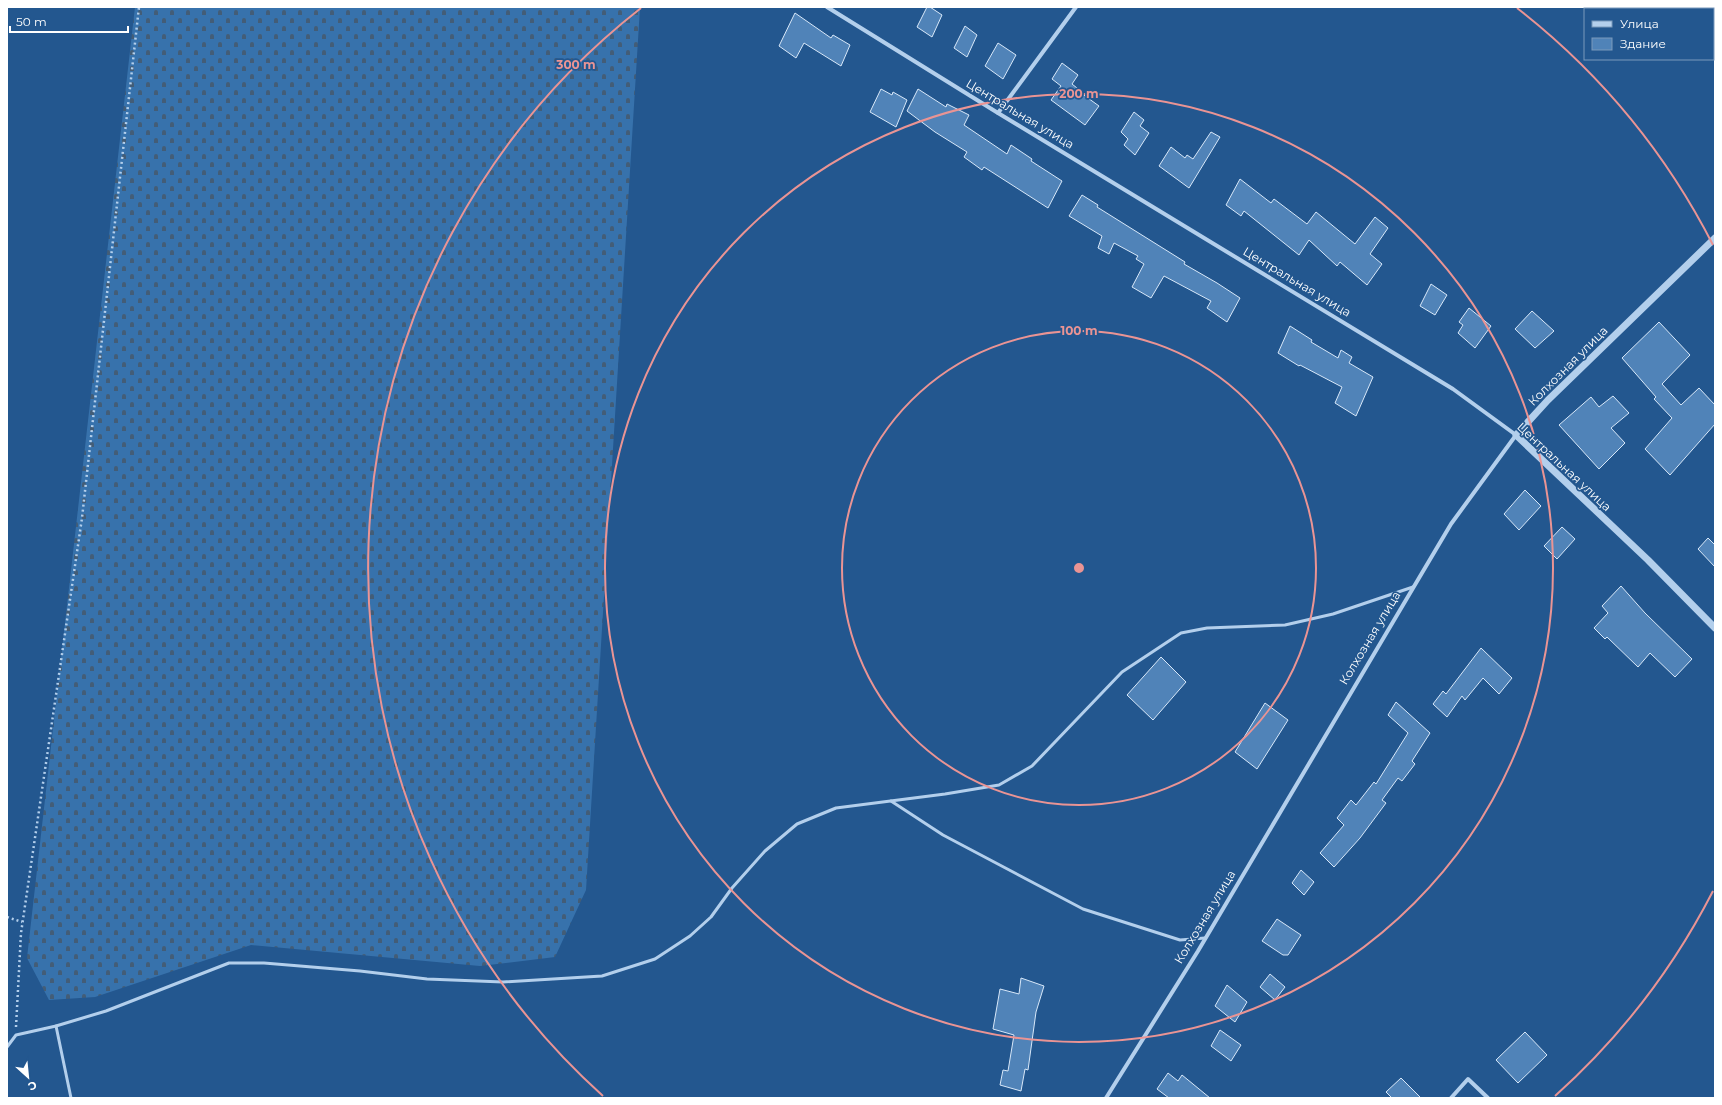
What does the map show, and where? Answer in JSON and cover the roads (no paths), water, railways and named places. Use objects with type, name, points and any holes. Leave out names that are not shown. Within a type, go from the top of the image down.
[{"type":"street","name":"Центральная улица","points":[[827,7],[998,113],[1453,389],[1516,435],[1648,560],[1715,628]]},
{"type":"street","points":[[998,113],[1076,7]]},
{"type":"street","name":"Колхозная улица","points":[[1106,1098],[1205,938],[1451,524],[1516,435],[1548,400],[1715,238]]},
{"type":"street","points":[[1451,1098],[1468,1079],[1488,1098]]},
{"type":"lane","points":[[7,1047],[16,1035],[56,1026],[106,1011],[229,963],[264,963],[360,971],[427,979],[503,982],[602,976],[655,959],[690,936],[711,917],[732,888],[765,851],[797,824],[836,808],[945,794],[999,785],[1032,766],[1122,672],[1181,633],[1207,628],[1285,625],[1333,614],[1413,586]]},
{"type":"lane","points":[[891,801],[943,836],[1083,909],[1180,940],[1205,938]]},
{"type":"lane","points":[[56,1026],[71,1098]]}]
